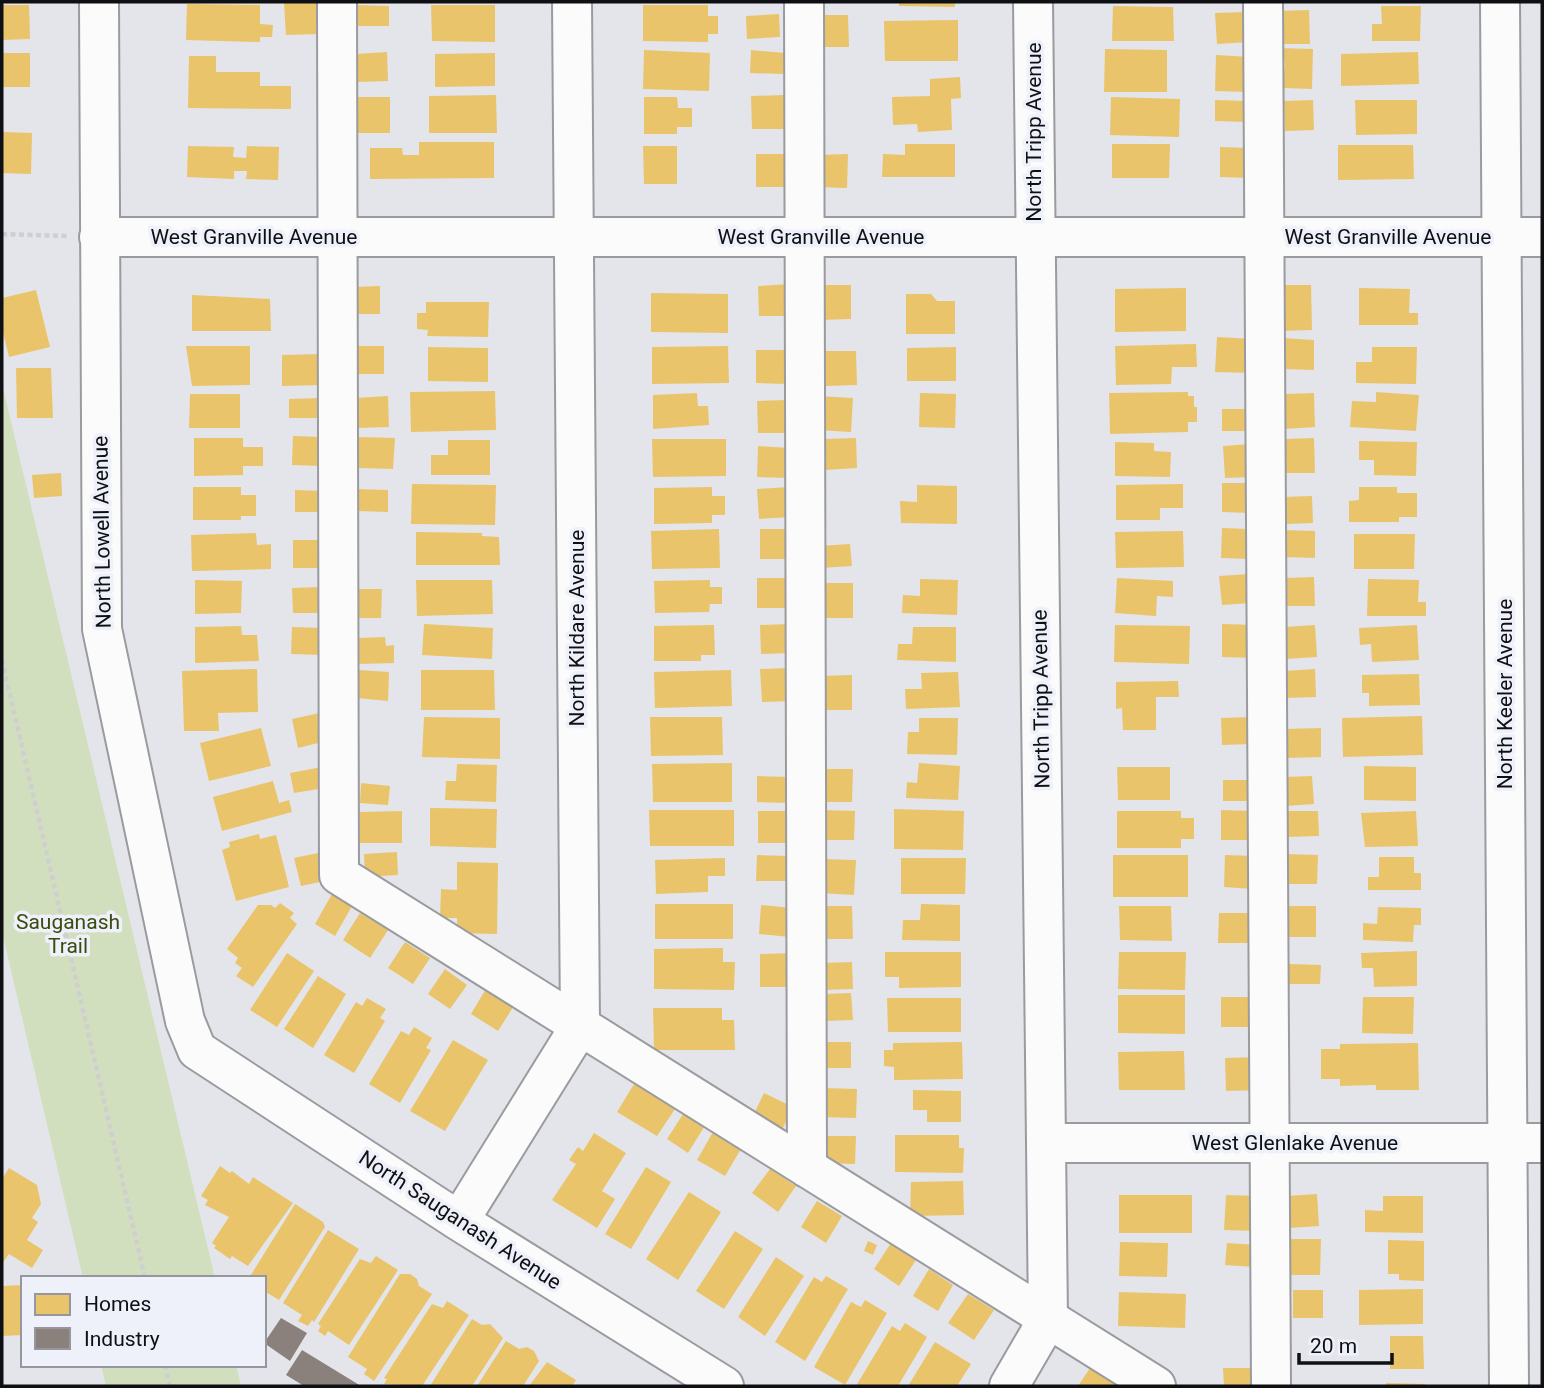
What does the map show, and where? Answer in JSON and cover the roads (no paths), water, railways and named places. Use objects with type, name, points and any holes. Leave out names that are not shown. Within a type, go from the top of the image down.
[{"type":"street","name":"North Lowell Avenue","points":[[99,2],[102,629],[185,1021],[197,1050]]},
{"type":"street","points":[[337,2],[339,875],[1156,1386]]},
{"type":"street","name":"North Kildare Avenue","points":[[572,2],[580,1026]]},
{"type":"street","points":[[804,2],[807,1168]]},
{"type":"street","name":"North Tripp Avenue","points":[[1033,2],[1048,1319]]},
{"type":"street","points":[[1263,2],[1271,1386]]},
{"type":"street","name":"North Keeler Avenue","points":[[1500,2],[1501,237],[1525,1143],[1509,1386]]},
{"type":"street","name":"West Granville Avenue","points":[[99,237],[1542,237]]},
{"type":"street","points":[[459,1221],[580,1026]]},
{"type":"street","name":"North Sauganash Avenue","points":[[197,1050],[459,1221],[724,1386]]},
{"type":"street","name":"West Glenlake Avenue","points":[[1048,1143],[1525,1143]]},
{"type":"street","points":[[1009,1386],[1048,1319]]},
{"type":"park label","name":"Sauganash Trail","points":[[68,934]]}]
